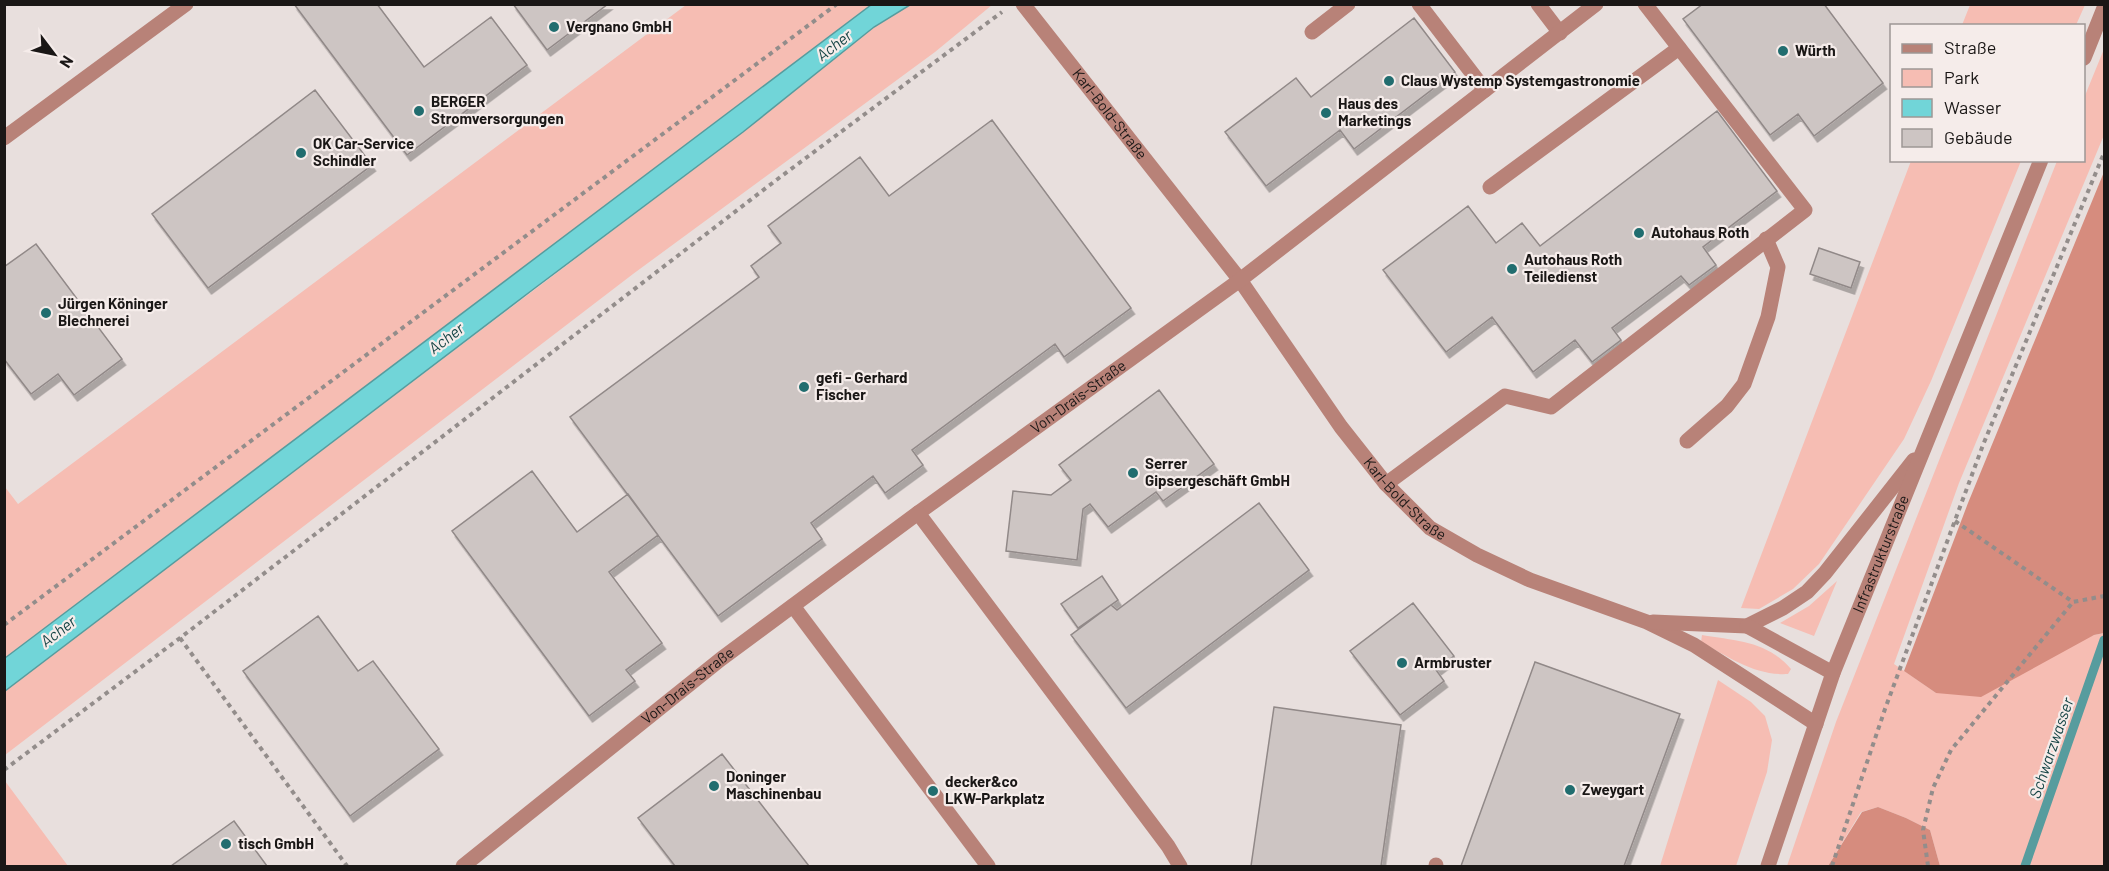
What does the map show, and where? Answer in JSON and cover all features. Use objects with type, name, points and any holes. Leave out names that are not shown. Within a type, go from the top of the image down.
[{"type":"street","points":[[4,138],[186,4]]},
{"type":"street","name":"Karl-Bold-Straße","points":[[1023,4],[1240,280],[1341,427],[1386,484],[1430,528],[1477,555],[1530,580],[1647,622]]},
{"type":"street","points":[[1312,32],[1348,4]]},
{"type":"street","points":[[1419,4],[1485,90]]},
{"type":"street","points":[[1538,4],[1560,33]]},
{"type":"street","points":[[1240,280],[1596,4]]},
{"type":"street","points":[[1386,484],[1505,396],[1551,408],[1805,210],[1645,4]]},
{"type":"street","points":[[2085,56],[2104,8]]},
{"type":"street","points":[[1490,187],[1679,48]]},
{"type":"street","name":"Infrastrukturstraße","points":[[1768,867],[1833,673],[2040,162]]},
{"type":"street","points":[[1688,441],[1727,406],[1744,384],[1768,317],[1778,267],[1766,239]]},
{"type":"street","name":"Von-Drais-Straße","points":[[463,867],[712,666],[918,513],[1240,280]]},
{"type":"street","points":[[1747,626],[1783,608],[1807,592],[1825,573],[1924,447]]},
{"type":"street","points":[[918,513],[1168,846],[1180,867]]},
{"type":"street","points":[[793,606],[988,867]]},
{"type":"street","points":[[1647,622],[1747,626],[1833,673]]},
{"type":"street","points":[[1647,622],[1694,645],[1816,724]]},
{"type":"path","points":[[4,625],[837,4]]},
{"type":"path","points":[[4,770],[180,638],[779,178],[1007,9]]},
{"type":"path","points":[[1832,867],[1885,709],[1983,445],[2104,153]]},
{"type":"path","points":[[1955,521],[2073,602]]},
{"type":"path","points":[[1928,867],[1923,830],[1933,788],[1952,750],[2073,602],[2104,596]]},
{"type":"path","points":[[180,638],[347,867]]},
{"type":"green space","points":[[1970,4],[2085,5],[2076,24],[1962,24]]},
{"type":"green space","points":[[686,5],[871,5],[5,658],[5,487],[18,504]]},
{"type":"green space","points":[[910,5],[992,5],[935,52],[633,274],[5,755],[5,690],[743,132],[874,27]]},
{"type":"green space","points":[[2104,49],[2104,135],[1959,483],[1894,664],[1936,693],[2104,633],[2104,866],[1940,866],[1930,830],[1878,807],[1861,812],[1828,866],[1787,866],[1836,722],[2057,162],[2085,162],[2085,96]]},
{"type":"green space","points":[[1911,162],[2021,162],[1931,381],[1904,439],[1819,564],[1793,589],[1759,609],[1741,608]]},
{"type":"green space","points":[[1837,581],[1814,636],[1780,623],[1809,606]]},
{"type":"green space","points":[[1702,635],[1739,641],[1762,648],[1782,660],[1791,669],[1788,674],[1776,674],[1753,669],[1701,642]]},
{"type":"green space","points":[[1718,680],[1751,702],[1765,716],[1772,740],[1767,772],[1736,866],[1660,866]]},
{"type":"green space","points":[[5,781],[68,866],[5,866]]},
{"type":"shaded area","points":[[2104,172],[2104,633],[2094,635],[1981,697],[1936,693],[1904,671],[1968,503]]},
{"type":"shaded area","points":[[1878,807],[1930,830],[1940,866],[1828,866],[1862,812]]},
{"type":"water","name":"Acher","points":[[871,5],[910,5],[874,27],[743,132],[5,691],[5,658]]},
{"type":"building","name":"BERGER Stromversorgungen","points":[[294,4],[377,4],[424,67],[491,17],[527,65],[407,155]]},
{"type":"building","name":"Vergnano GmbH","points":[[513,4],[608,4],[547,50]]},
{"type":"building","name":"Würth","points":[[1703,4],[1824,4],[1883,83],[1814,136],[1798,114],[1770,135],[1683,19]]},
{"type":"building","name":"Haus des Marketings","points":[[1414,18],[1455,72],[1354,149],[1340,130],[1266,186],[1225,132],[1296,78],[1311,97]]},
{"type":"building","points":[[315,90],[372,165],[208,288],[152,214]]},
{"type":"building","name":"Autohaus Roth","points":[[1717,111],[1777,191],[1703,247],[1716,265],[1689,285],[1681,276],[1612,328],[1621,340],[1592,362],[1575,340],[1533,372],[1492,317],[1446,352],[1383,270],[1468,206],[1496,243],[1522,223],[1540,246]]},
{"type":"building","name":"gefi - Gerhard Fischer","points":[[992,120],[1131,308],[1064,357],[1055,344],[912,450],[923,465],[885,493],[873,476],[811,523],[822,539],[718,616],[570,417],[759,277],[751,266],[781,243],[768,226],[860,157],[889,196]]},
{"type":"building","name":"Jürgen Köninger Blechnerei","points":[[36,244],[122,359],[74,395],[58,374],[31,394],[4,359],[4,267]]},
{"type":"building","points":[[1819,248],[1860,262],[1851,288],[1810,274]]},
{"type":"building","name":"Serrer Gipsergeschäft GmbH","points":[[1159,390],[1214,464],[1163,501],[1156,492],[1108,527],[1090,504],[1083,509],[1077,560],[1006,551],[1013,491],[1051,495],[1071,480],[1059,465]]},
{"type":"building","points":[[532,471],[577,532],[628,494],[658,535],[609,572],[662,643],[626,670],[635,681],[589,716],[452,531]]},
{"type":"building","points":[[1259,503],[1309,570],[1126,708],[1071,635],[1111,605],[1117,610]]},
{"type":"building","points":[[1102,576],[1118,600],[1078,628],[1061,604]]},
{"type":"building","name":"Armbruster","points":[[1413,603],[1454,656],[1436,670],[1444,681],[1400,715],[1350,651]]},
{"type":"building","points":[[318,616],[358,671],[373,661],[439,749],[350,816],[243,671]]},
{"type":"building","name":"Zweygart","points":[[1535,662],[1680,714],[1624,866],[1461,866]]},
{"type":"building","points":[[1274,707],[1401,725],[1381,866],[1251,866]]},
{"type":"building","name":"Doninger Maschinenbau","points":[[722,754],[809,866],[675,866],[638,818]]},
{"type":"building","name":"tisch GmbH","points":[[234,821],[267,866],[171,866]]},
{"type":"waterway","name":"Schwarzwasser","points":[[2025,866],[2104,640]]},
{"type":"place","name":"Vergnano GmbH","points":[[554,27]]},
{"type":"place","name":"Würth","points":[[1783,51]]},
{"type":"place","name":"Claus Wystemp Systemgastronomie","points":[[1389,81]]},
{"type":"place","name":"BERGER Stromversorgungen","points":[[419,111]]},
{"type":"place","name":"Haus des Marketings","points":[[1326,113]]},
{"type":"place","name":"OK Car-Service Schindler","points":[[301,153]]},
{"type":"place","name":"Autohaus Roth","points":[[1639,233]]},
{"type":"place","name":"Autohaus Roth Teiledienst","points":[[1512,269]]},
{"type":"place","name":"Jürgen Köninger Blechnerei","points":[[46,313]]},
{"type":"place","name":"gefi - Gerhard Fischer","points":[[804,387]]},
{"type":"place","name":"Serrer Gipsergeschäft GmbH","points":[[1133,473]]},
{"type":"place","name":"Armbruster","points":[[1402,663]]},
{"type":"place","name":"Doninger Maschinenbau","points":[[714,786]]},
{"type":"place","name":"Zweygart","points":[[1570,790]]},
{"type":"place","name":"decker&co LKW-Parkplatz","points":[[933,791]]},
{"type":"place","name":"tisch GmbH","points":[[226,844]]}]
